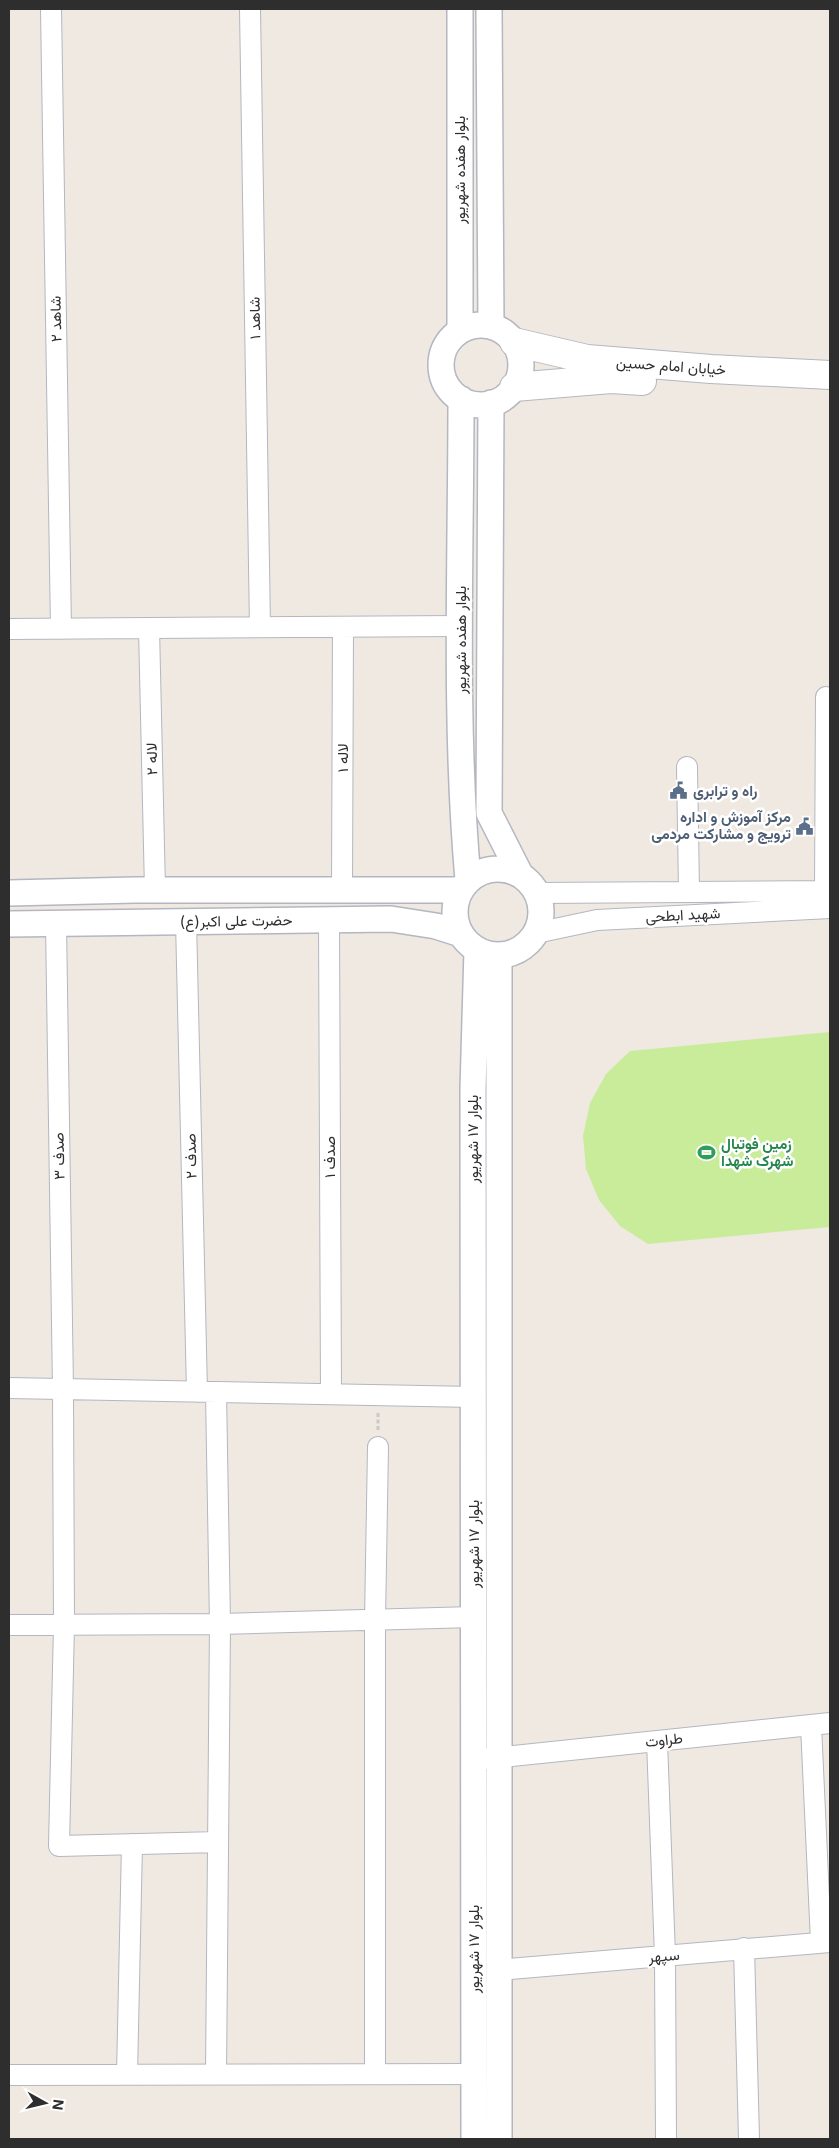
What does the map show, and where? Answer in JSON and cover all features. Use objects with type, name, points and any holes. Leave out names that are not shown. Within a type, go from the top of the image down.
[{"type":"main road","name":"خیابان امام حسین","points":[[514,342],[587,359],[711,369],[830,375]]},
{"type":"main road","name":"خیابان امام حسین","points":[[514,387],[611,379],[830,390]]},
{"type":"street","name":"شاهد ۲","points":[[52,9],[61,629]]},
{"type":"street","name":"شاهد ۱","points":[[250,9],[260,627]]},
{"type":"street","name":"بلوار هفده شهریور","points":[[460,9],[460,332]]},
{"type":"street","name":"بلوار هفده شهریور","points":[[488,9],[491,326]]},
{"type":"street","points":[[478,325],[491,326],[504,332],[514,342],[521,361],[520,374],[514,387],[504,397],[491,403],[473,404],[461,399],[445,382],[442,366],[444,350],[448,343],[460,332],[478,325]]},
{"type":"street","name":"بلوار هفده شهریور","points":[[461,399],[460,626],[464,885]]},
{"type":"street","name":"بلوار هفده شهریور","points":[[491,403],[489,813],[520,874]]},
{"type":"street","points":[[9,630],[460,626]]},
{"type":"street","name":"لاله ۱","points":[[342,889],[343,627]]},
{"type":"street","name":"لاله ۲","points":[[149,628],[155,890]]},
{"type":"street","points":[[826,697],[828,896]]},
{"type":"street","points":[[687,767],[689,892]]},
{"type":"street","points":[[502,868],[520,874],[537,893],[542,912],[536,933],[520,950],[479,946],[455,912],[464,885],[484,870],[502,868]]},
{"type":"street","name":"حضرت علی اکبر(ع)","points":[[9,893],[342,889],[464,885]]},
{"type":"street","points":[[292,889],[293,920]]},
{"type":"street","name":"شهید ابطحی","points":[[537,893],[689,892],[828,896]]},
{"type":"street","name":"شهید ابطحی","points":[[536,933],[597,920],[828,896]]},
{"type":"street","name":"حضرت علی اکبر(ع)","points":[[9,924],[391,919],[436,926],[479,946]]},
{"type":"street","name":"صدف ۱","points":[[329,920],[331,1394]]},
{"type":"street","name":"صدف ۲","points":[[186,921],[207,1392],[220,1624],[216,2074]]},
{"type":"street","name":"صدف ۳","points":[[56,923],[63,1389],[64,1626],[59,1846],[132,1844]]},
{"type":"street","name":"بلوار ۱۷ شهریور","points":[[474,2139],[473,1089],[479,946]]},
{"type":"street","name":"بلوار ۱۷ شهریور","points":[[479,946],[498,1756],[499,2139]]},
{"type":"street","points":[[9,1388],[474,1397]]},
{"type":"street","points":[[375,2074],[375,1620],[378,1446]]},
{"type":"street","points":[[9,1625],[220,1624],[474,1617]]},
{"type":"street","points":[[820,1724],[826,1942]]},
{"type":"street","name":"طراوت","points":[[474,1760],[820,1724]]},
{"type":"street","points":[[657,1741],[665,1956],[666,2139]]},
{"type":"street","points":[[127,2075],[132,1844],[218,1842]]},
{"type":"street","name":"سپهر","points":[[498,1970],[826,1942]]},
{"type":"street","points":[[744,1948],[750,2139]]},
{"type":"street","points":[[9,2075],[474,2074]]},
{"type":"path","points":[[378,1395],[378,1446]]},
{"type":"green space","name":"زمین فوتبال شهرک شهدا","points":[[830,1032],[830,1227],[648,1244],[620,1226],[599,1200],[586,1169],[583,1136],[590,1103],[606,1074],[630,1051]]},
{"type":"place","name":"راه و ترابری","points":[[679,791]]},
{"type":"place","name":"مرکز آموزش و اداره ترویج و مشارکت مردمی","points":[[805,826]]},
{"type":"place","name":"زمین فوتبال شهرک شهدا","points":[[707,1153]]}]
